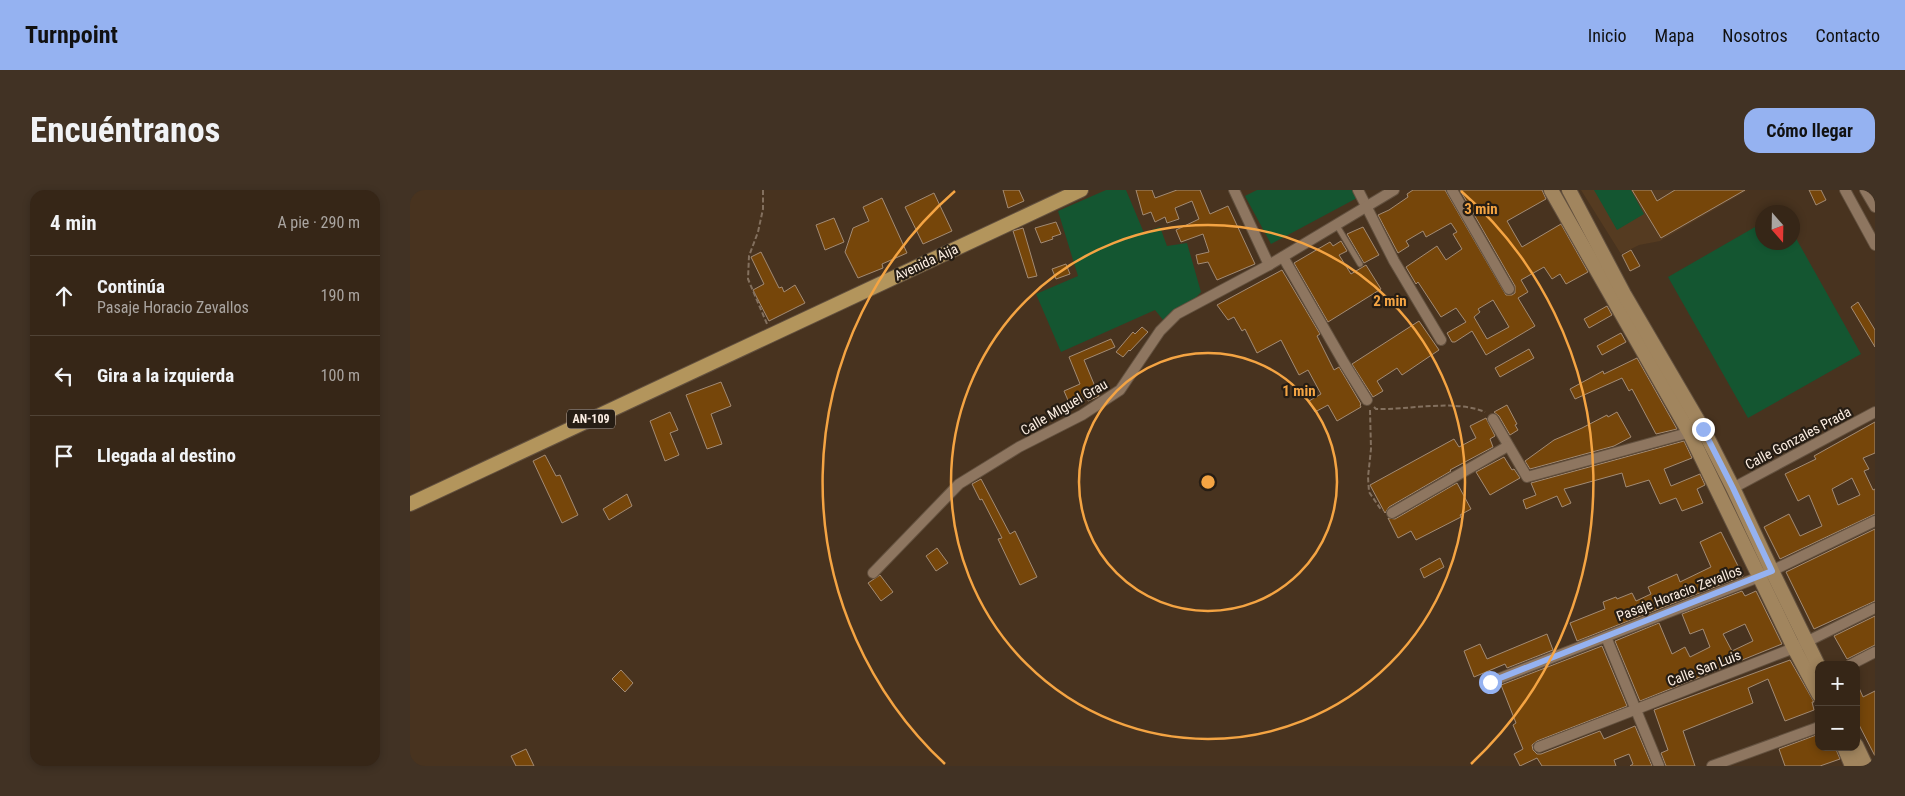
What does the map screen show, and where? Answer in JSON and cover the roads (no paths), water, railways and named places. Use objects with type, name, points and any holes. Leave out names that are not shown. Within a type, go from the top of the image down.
[{"type":"main road","name":"Avenida Aija","points":[[410,504],[1081,190]]},
{"type":"main road","points":[[1551,190],[1696,431],[1733,488],[1794,648],[1815,688]]},
{"type":"main road","points":[[1569,190],[1696,431],[1765,574],[1816,661]]},
{"type":"main road","points":[[1846,751],[1852,766]]},
{"type":"main road","points":[[1859,751],[1866,766]]},
{"type":"street","points":[[1234,190],[1269,265]]},
{"type":"street","points":[[1358,190],[1394,261],[1441,340]]},
{"type":"street","name":"Calle MIguel Grau","points":[[872,573],[960,484],[1019,447],[1082,414],[1120,390],[1160,331],[1177,314],[1269,265],[1394,190]]},
{"type":"street","points":[[1452,190],[1509,289]]},
{"type":"street","points":[[1845,190],[1875,245]]},
{"type":"street","points":[[1865,190],[1875,207]]},
{"type":"street","points":[[1283,257],[1367,400]]},
{"type":"street","name":"Calle Gonzales Prada","points":[[1733,488],[1875,412]]},
{"type":"street","points":[[1493,418],[1528,477],[1696,431]]},
{"type":"street","points":[[1392,513],[1508,446]]},
{"type":"street","name":"Pasaje Horacio Zevallos","points":[[1490,682],[1765,574],[1875,521]]},
{"type":"street","name":"Calle San Luis","points":[[1539,747],[1794,648],[1875,608]]},
{"type":"street","points":[[1606,637],[1660,766]]},
{"type":"street","points":[[1858,661],[1875,652]]},
{"type":"street","points":[[1712,766],[1815,728]]},
{"type":"lane","points":[[1336,224],[1360,264]]}]
